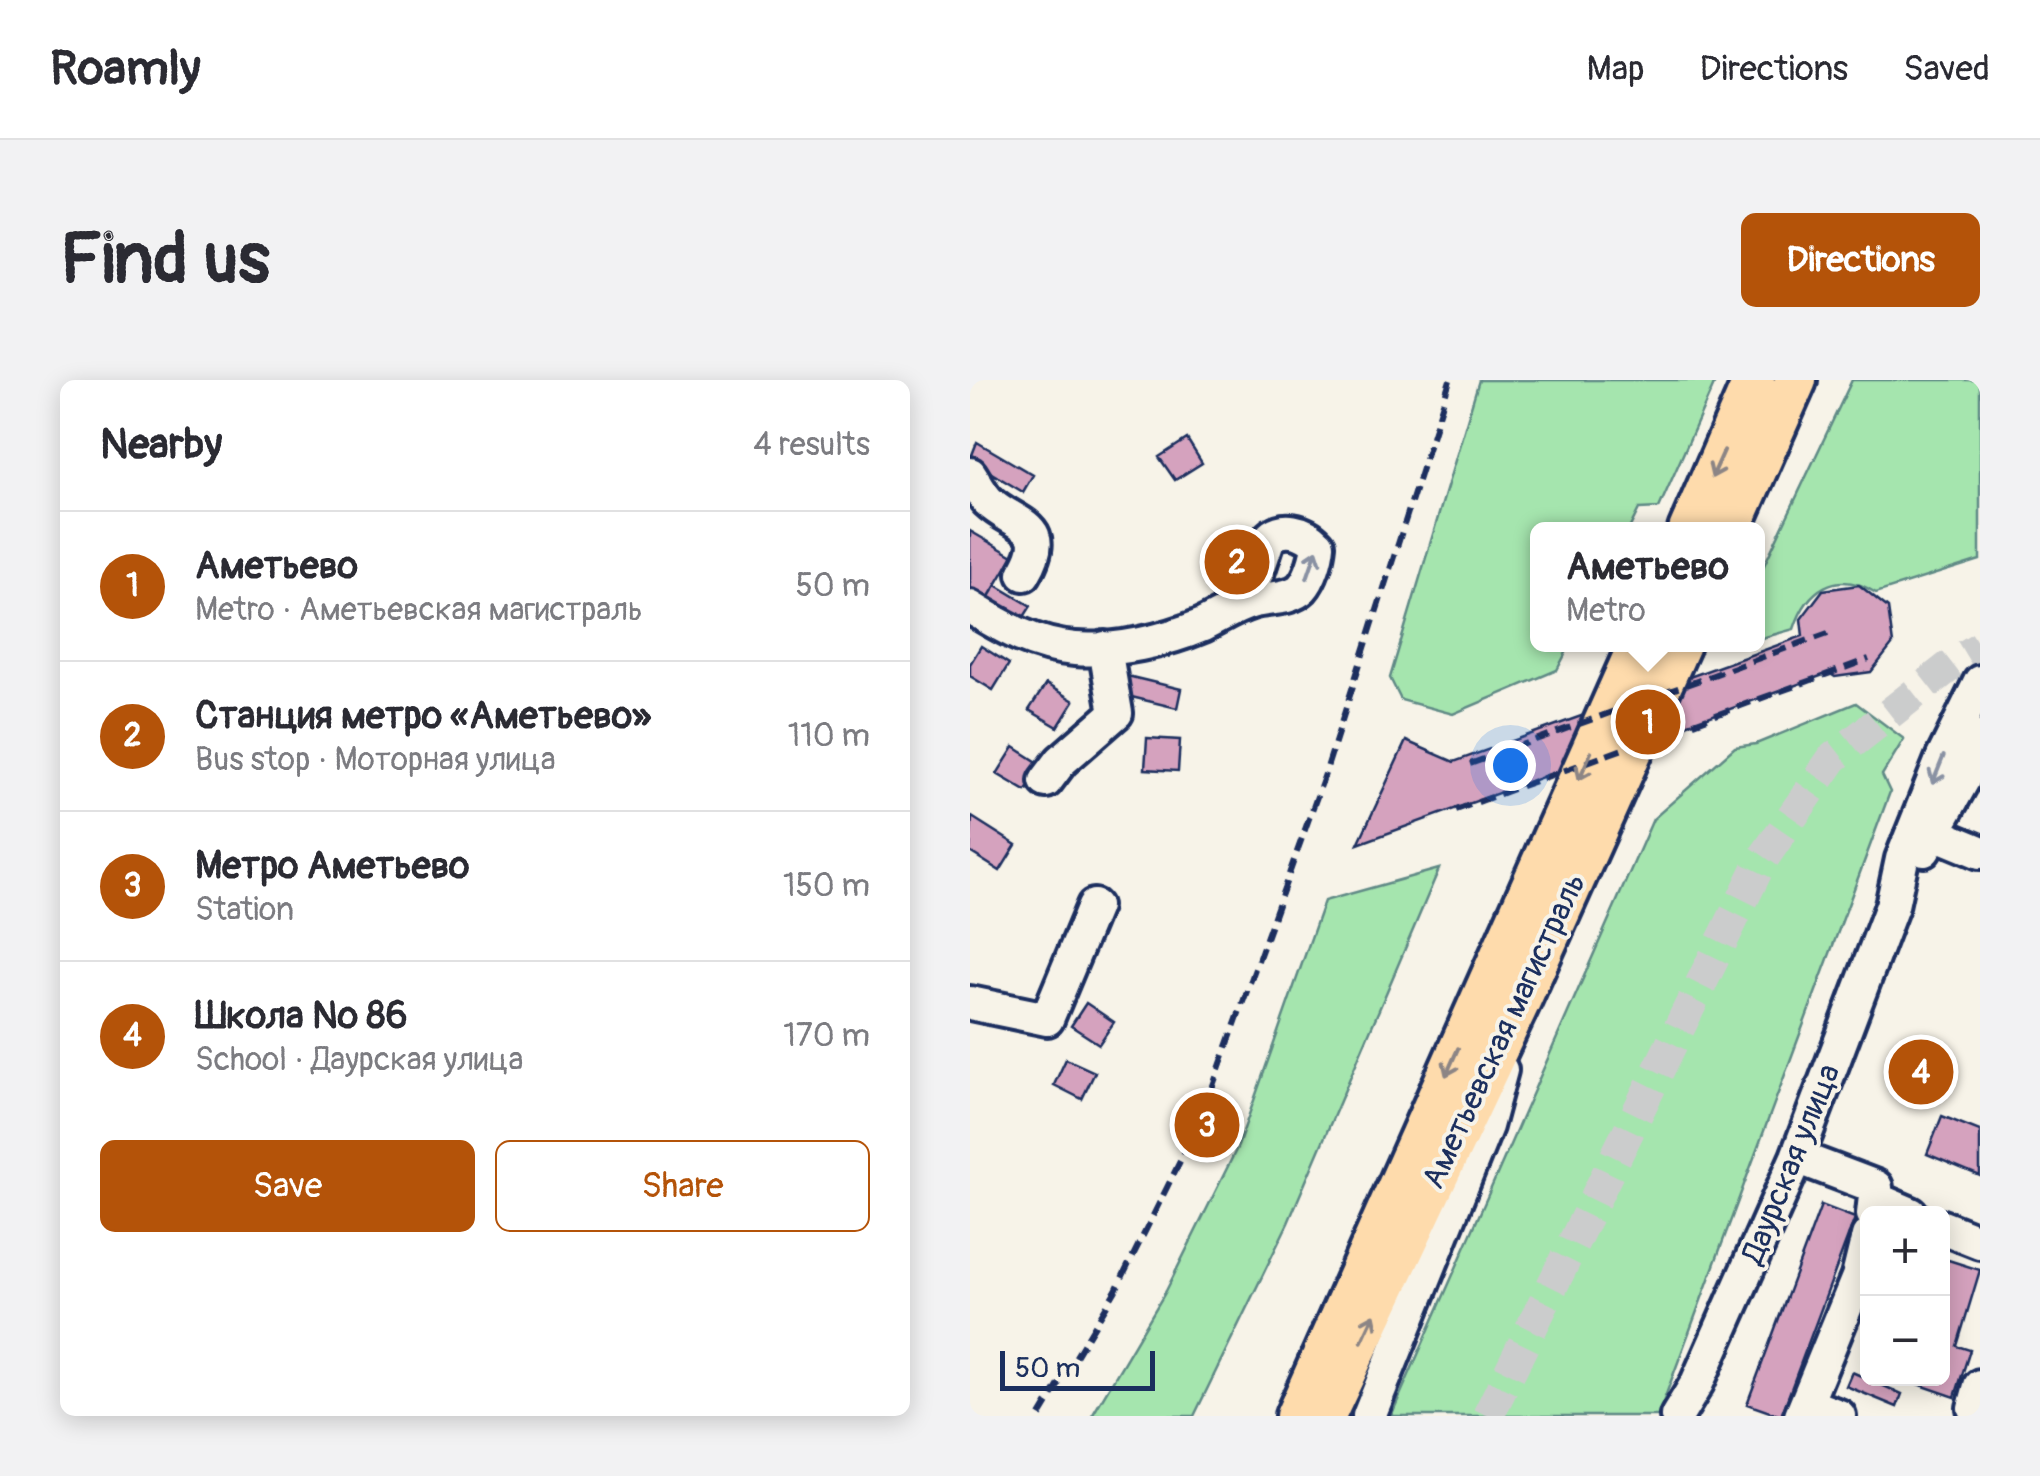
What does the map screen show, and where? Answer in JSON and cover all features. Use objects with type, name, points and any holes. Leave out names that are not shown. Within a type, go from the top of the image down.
[{"type":"main road","points":[[1692,522],[1754,380]]},
{"type":"main road","points":[[1734,522],[1796,380]]},
{"type":"main road","name":"Аметьевская магистраль","points":[[1296,1416],[1634,652]]},
{"type":"main road","name":"Аметьевская магистраль","points":[[1325,1416],[1519,1003],[1676,652]]},
{"type":"main road","points":[[1265,1416],[1343,1314]]},
{"type":"street","points":[[970,474],[988,501],[1025,523],[1034,541],[1033,558],[1024,574]]},
{"type":"street","points":[[970,607],[1030,640],[1067,648],[1105,648],[1179,634],[1235,608]]},
{"type":"street","points":[[1046,781],[1062,761],[1116,713],[1105,648]]},
{"type":"street","name":"Даурская улица","points":[[1677,1416],[1698,1383],[1797,1157],[1892,906],[1902,859],[1980,682]]},
{"type":"street","name":"Даурская улица","points":[[1892,906],[1963,780],[1980,738]]},
{"type":"street","points":[[1934,833],[1980,852]]},
{"type":"street","points":[[972,1004],[1046,1020],[1094,906]]},
{"type":"street","points":[[1369,1416],[1486,1126],[1519,1003]]},
{"type":"street","points":[[1797,1157],[1876,1187],[1874,1206]]},
{"type":"street","points":[[1950,1229],[1980,1242]]},
{"type":"street","points":[[1839,1416],[1804,1410],[1860,1269]]},
{"type":"green space","points":[[1479,380],[1716,380],[1659,508],[1639,509],[1632,522],[1530,522],[1530,652],[1566,652],[1557,670],[1453,714],[1401,700],[1390,678]]},
{"type":"green space","points":[[1852,380],[1980,380],[1980,560],[1876,593],[1848,582],[1836,583],[1815,593],[1794,629],[1765,637],[1765,563]]},
{"type":"green space","points":[[1856,703],[1904,739],[1882,775],[1890,792],[1658,1416],[1391,1416],[1653,819],[1735,747],[1756,744]]},
{"type":"green space","points":[[1439,869],[1288,1223],[1194,1416],[1092,1416],[1166,1291],[1238,1146],[1324,901]]},
{"type":"building","points":[[1187,439],[1202,463],[1175,480],[1159,457]]},
{"type":"building","points":[[977,442],[1033,475],[1023,492],[970,460]]},
{"type":"building","points":[[970,531],[1013,556],[987,600],[970,590]]},
{"type":"building","points":[[996,585],[1031,606],[1022,620],[987,600]]},
{"type":"building","points":[[1859,585],[1888,608],[1893,644],[1871,672],[1835,677],[1829,673],[1358,844],[1406,741],[1454,762],[1765,652],[1803,636],[1801,619],[1823,590]]},
{"type":"building","points":[[981,646],[1009,664],[993,690],[970,676],[970,664]]},
{"type":"building","points":[[1119,674],[1181,689],[1177,708],[1115,693]]},
{"type":"building","points":[[1046,684],[1074,701],[1058,727],[1029,710]]},
{"type":"building","points":[[1147,738],[1180,740],[1178,771],[1145,769]]},
{"type":"building","points":[[1014,747],[1042,765],[1026,791],[997,774]]},
{"type":"building","points":[[972,817],[1016,845],[1000,871],[970,852]]},
{"type":"building","points":[[1086,1003],[1114,1022],[1099,1044],[1071,1026]]},
{"type":"building","points":[[1066,1059],[1095,1072],[1082,1099],[1054,1085]]},
{"type":"building","points":[[1942,1116],[1980,1131],[1980,1176],[1927,1154]]},
{"type":"building","points":[[1821,1205],[1855,1218],[1781,1416],[1747,1404]]},
{"type":"building","points":[[1950,1261],[1980,1270],[1957,1346],[1970,1350],[1955,1397],[1923,1386],[1950,1386]]},
{"type":"building","points":[[1852,1372],[1860,1376],[1860,1386],[1884,1386],[1902,1394],[1897,1407],[1846,1386]]},
{"type":"tunnel","points":[[1488,1416],[1762,860],[1833,758],[1955,662],[1980,647]]},
{"type":"railway","points":[[1040,1416],[1116,1290],[1201,1119],[1325,774],[1450,380]]},
{"type":"railway","points":[[1470,764],[1828,633]]},
{"type":"railway","points":[[1456,810],[1869,659]]},
{"type":"place","name":"Станция метро «Аметьево»","points":[[1237,562]]},
{"type":"place","name":"Аметьево","points":[[1648,722]]},
{"type":"place","name":"Школа № 86","points":[[1921,1072]]},
{"type":"place","name":"Метро Аметьево","points":[[1207,1125]]}]
